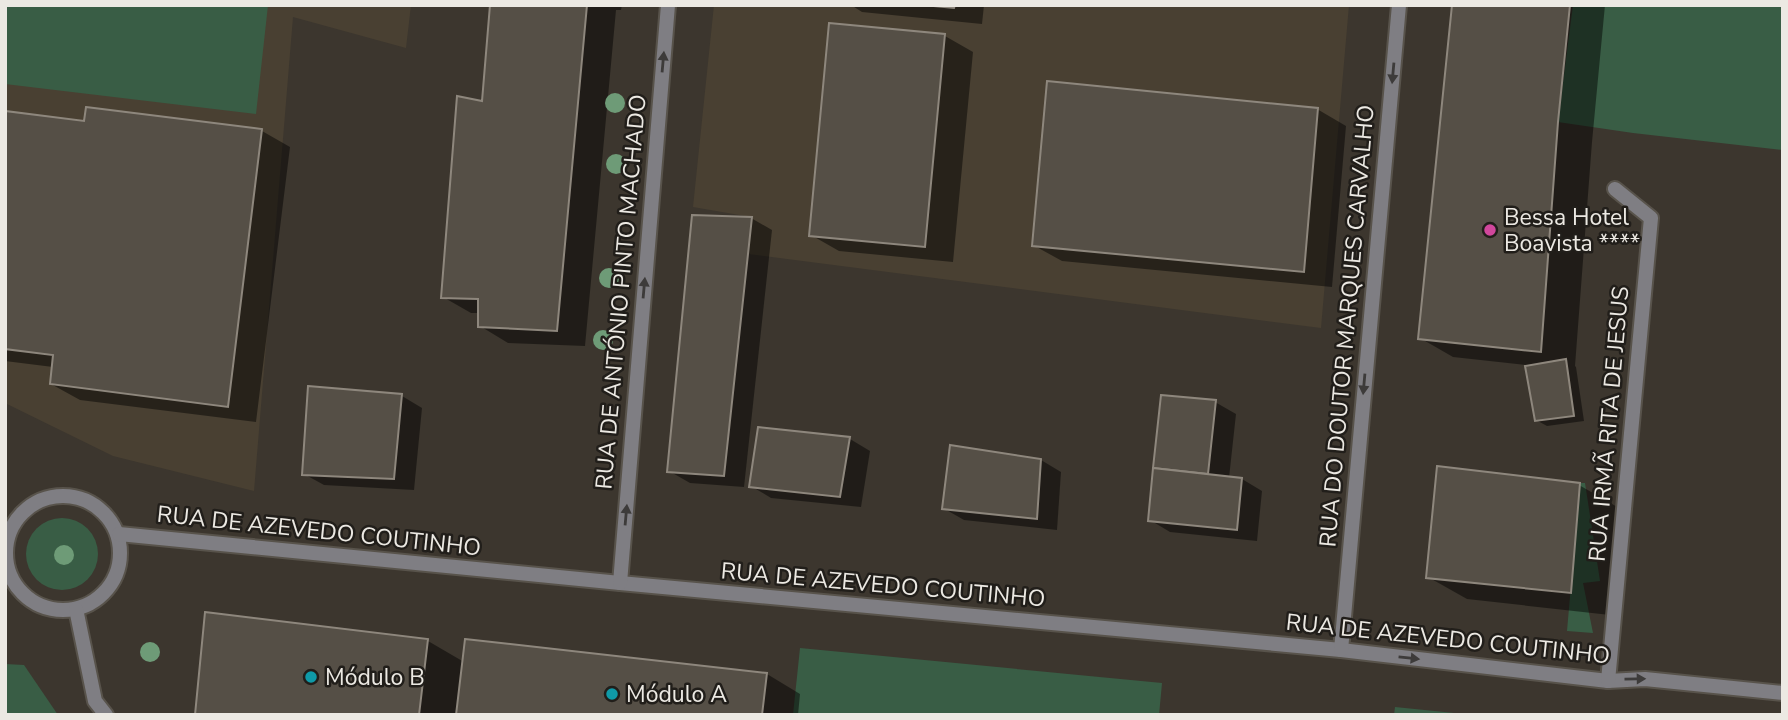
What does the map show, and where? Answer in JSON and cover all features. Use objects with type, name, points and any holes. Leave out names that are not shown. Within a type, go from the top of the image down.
[{"type":"street","name":"RUA DE ANTÓNIO PINTO MACHADO","points":[[620,583],[668,5]]},
{"type":"street","name":"RUA DO DOUTOR MARQUES CARVALHO","points":[[1341,650],[1399,5]]},
{"type":"street","name":"RUA IRMÃ RITA DE JESUS","points":[[1608,681],[1651,218],[1615,189]]},
{"type":"street","points":[[62,495],[81,499],[98,507],[119,534],[120,557],[116,575],[107,590],[93,602],[76,609],[57,610],[39,605],[23,594],[12,579],[6,560],[7,530],[26,508],[43,499],[62,495]]},
{"type":"street","name":"RUA DE AZEVEDO COUTINHO","points":[[119,534],[1341,650],[1608,681],[1645,679],[1783,693]]},
{"type":"street","points":[[76,609],[95,701],[106,715]]},
{"type":"shaded area","points":[[5,5],[411,5],[406,48],[293,17],[254,491],[113,456],[5,403]]},
{"type":"shaded area","points":[[714,5],[1349,5],[1321,328],[748,254],[751,217],[693,207]]},
{"type":"green space","points":[[5,5],[268,5],[256,114],[5,84]]},
{"type":"green space","points":[[1573,5],[1783,5],[1783,150],[1558,122]]},
{"type":"green space","points":[[1580,483],[1585,483],[1600,581],[1583,583],[1593,633],[1567,631]]},
{"type":"green space","points":[[69,518],[88,528],[96,540],[96,568],[88,580],[76,588],[55,590],[36,580],[28,568],[26,547],[36,528],[48,520]]},
{"type":"green space","points":[[800,648],[1162,683],[1159,715],[793,715]]},
{"type":"green space","points":[[5,664],[24,665],[58,715],[5,715]]},
{"type":"green space","points":[[1395,707],[1474,715],[1394,715]]},
{"type":"building","points":[[490,5],[587,5],[557,331],[478,327],[478,299],[441,298],[457,96],[482,101]]},
{"type":"building","points":[[923,5],[955,5],[954,8]]},
{"type":"building","name":"Bessa Hotel Boavista ****","points":[[1452,5],[1570,5],[1558,122],[1541,352],[1418,339]]},
{"type":"building","points":[[829,23],[945,34],[925,247],[809,236]]},
{"type":"building","points":[[1047,81],[1318,108],[1304,272],[1032,246]]},
{"type":"building","points":[[86,107],[262,129],[228,407],[50,384],[53,355],[5,349],[5,111],[84,121]]},
{"type":"building","points":[[692,215],[752,217],[724,476],[667,472]]},
{"type":"building","points":[[1566,359],[1574,416],[1535,421],[1525,366]]},
{"type":"building","points":[[308,386],[402,394],[394,479],[302,475]]},
{"type":"building","points":[[1161,395],[1216,400],[1208,474],[1153,468]]},
{"type":"building","points":[[758,427],[850,437],[840,497],[749,487]]},
{"type":"building","points":[[950,445],[1041,459],[1037,519],[942,509]]},
{"type":"building","points":[[1437,466],[1580,483],[1571,593],[1426,578]]},
{"type":"building","points":[[1153,468],[1242,478],[1237,530],[1148,521]]},
{"type":"building","name":"Módulo B","points":[[205,612],[428,639],[419,715],[195,715]]},
{"type":"building","name":"Módulo A","points":[[465,639],[767,673],[762,715],[456,715]]},
{"type":"place","name":"Bessa Hotel Boavista ****","points":[[1490,230]]},
{"type":"place","name":"Módulo B","points":[[311,677]]},
{"type":"place","name":"Módulo A","points":[[612,694]]}]
